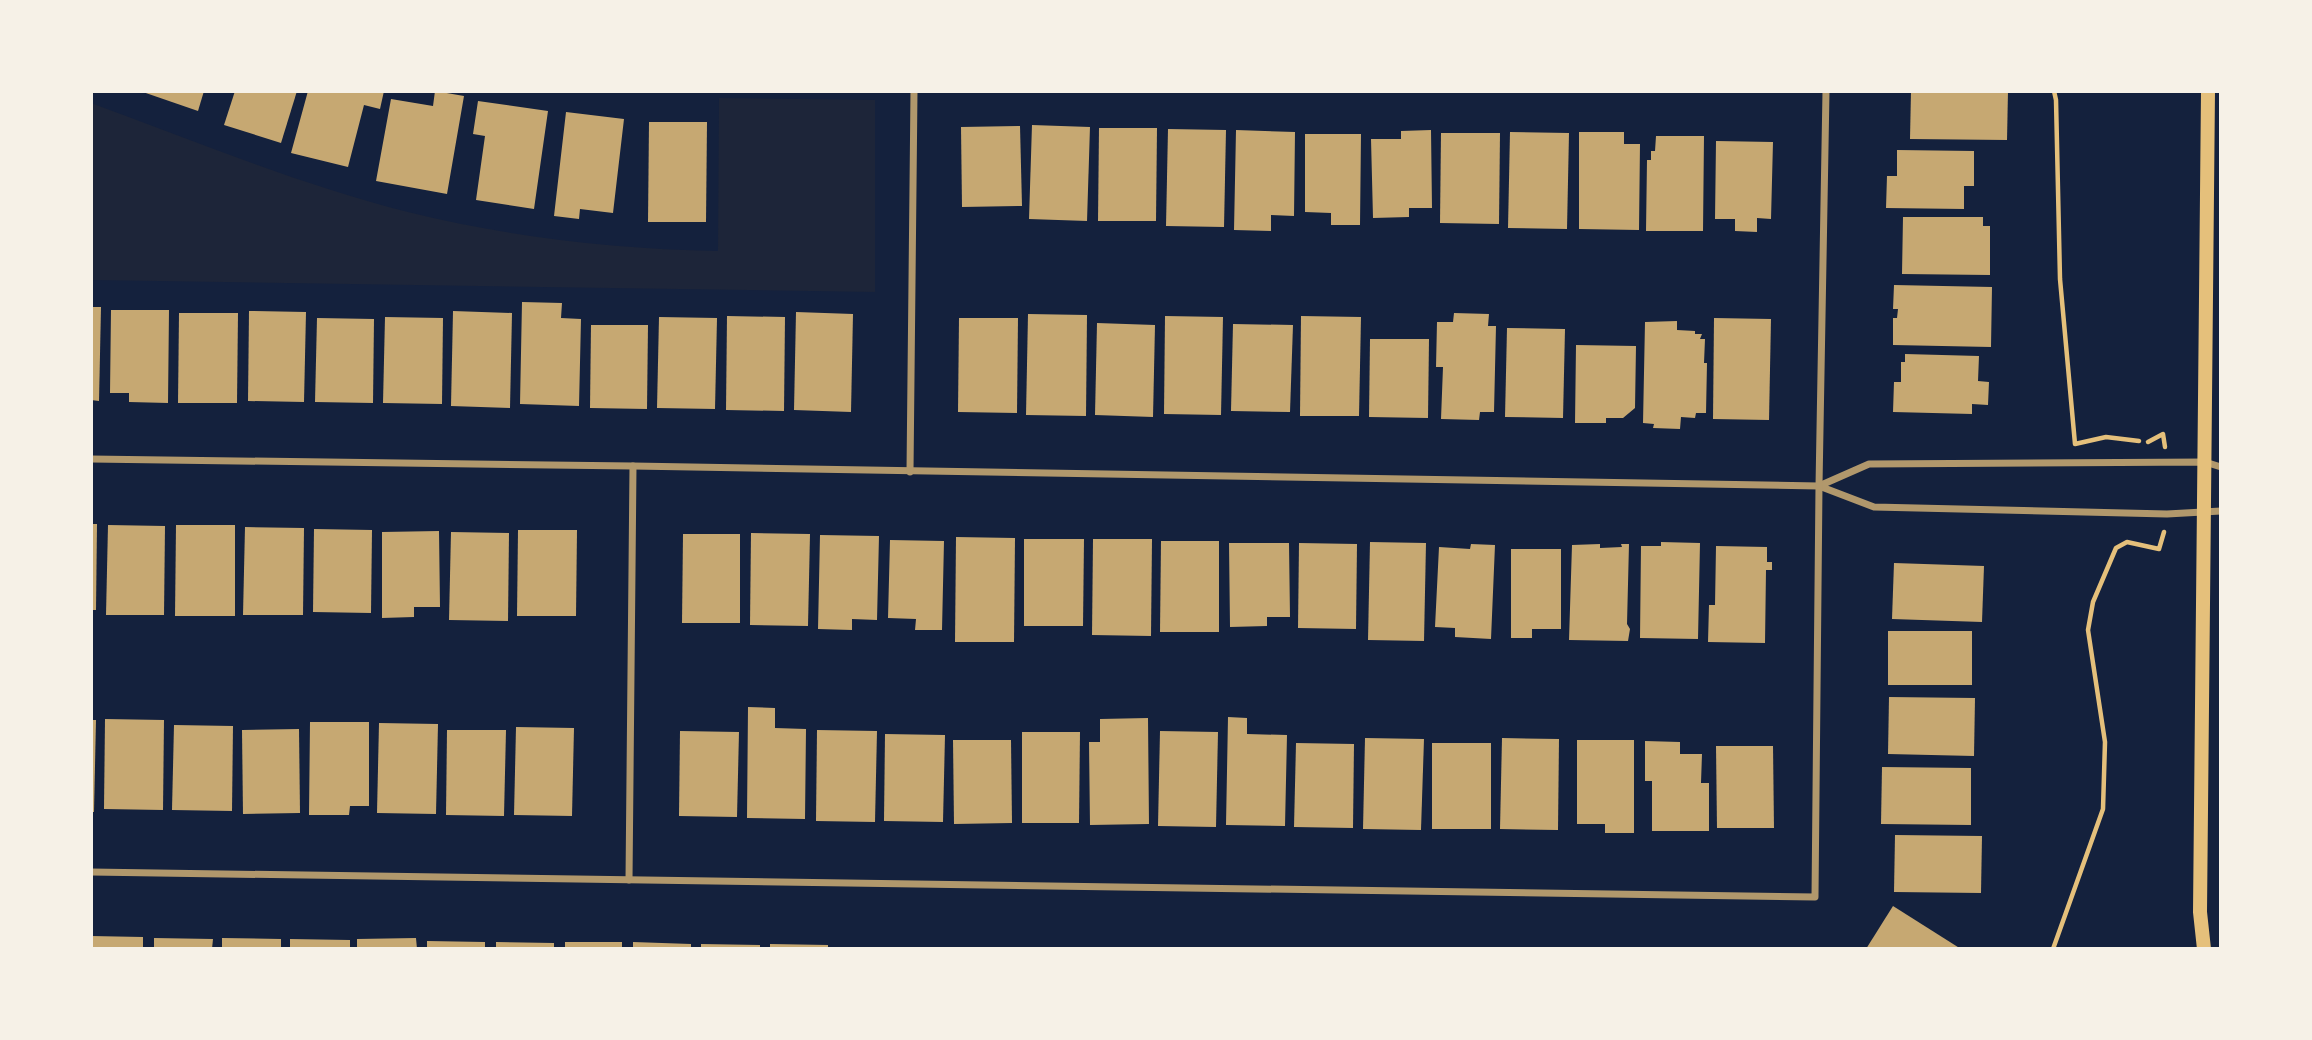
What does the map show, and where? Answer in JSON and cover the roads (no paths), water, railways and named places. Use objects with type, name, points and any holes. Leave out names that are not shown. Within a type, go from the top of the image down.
[{"type":"main road","points":[[2204,949],[2200,912],[2208,91]]},
{"type":"street","points":[[910,472],[914,91]]},
{"type":"street","points":[[91,872],[1815,897],[1826,91]]},
{"type":"street","points":[[91,459],[1819,486],[1874,507],[2167,514],[2221,511]]},
{"type":"street","points":[[1819,486],[1868,464],[2205,462],[2221,467]]},
{"type":"street","points":[[629,880],[633,466]]}]
